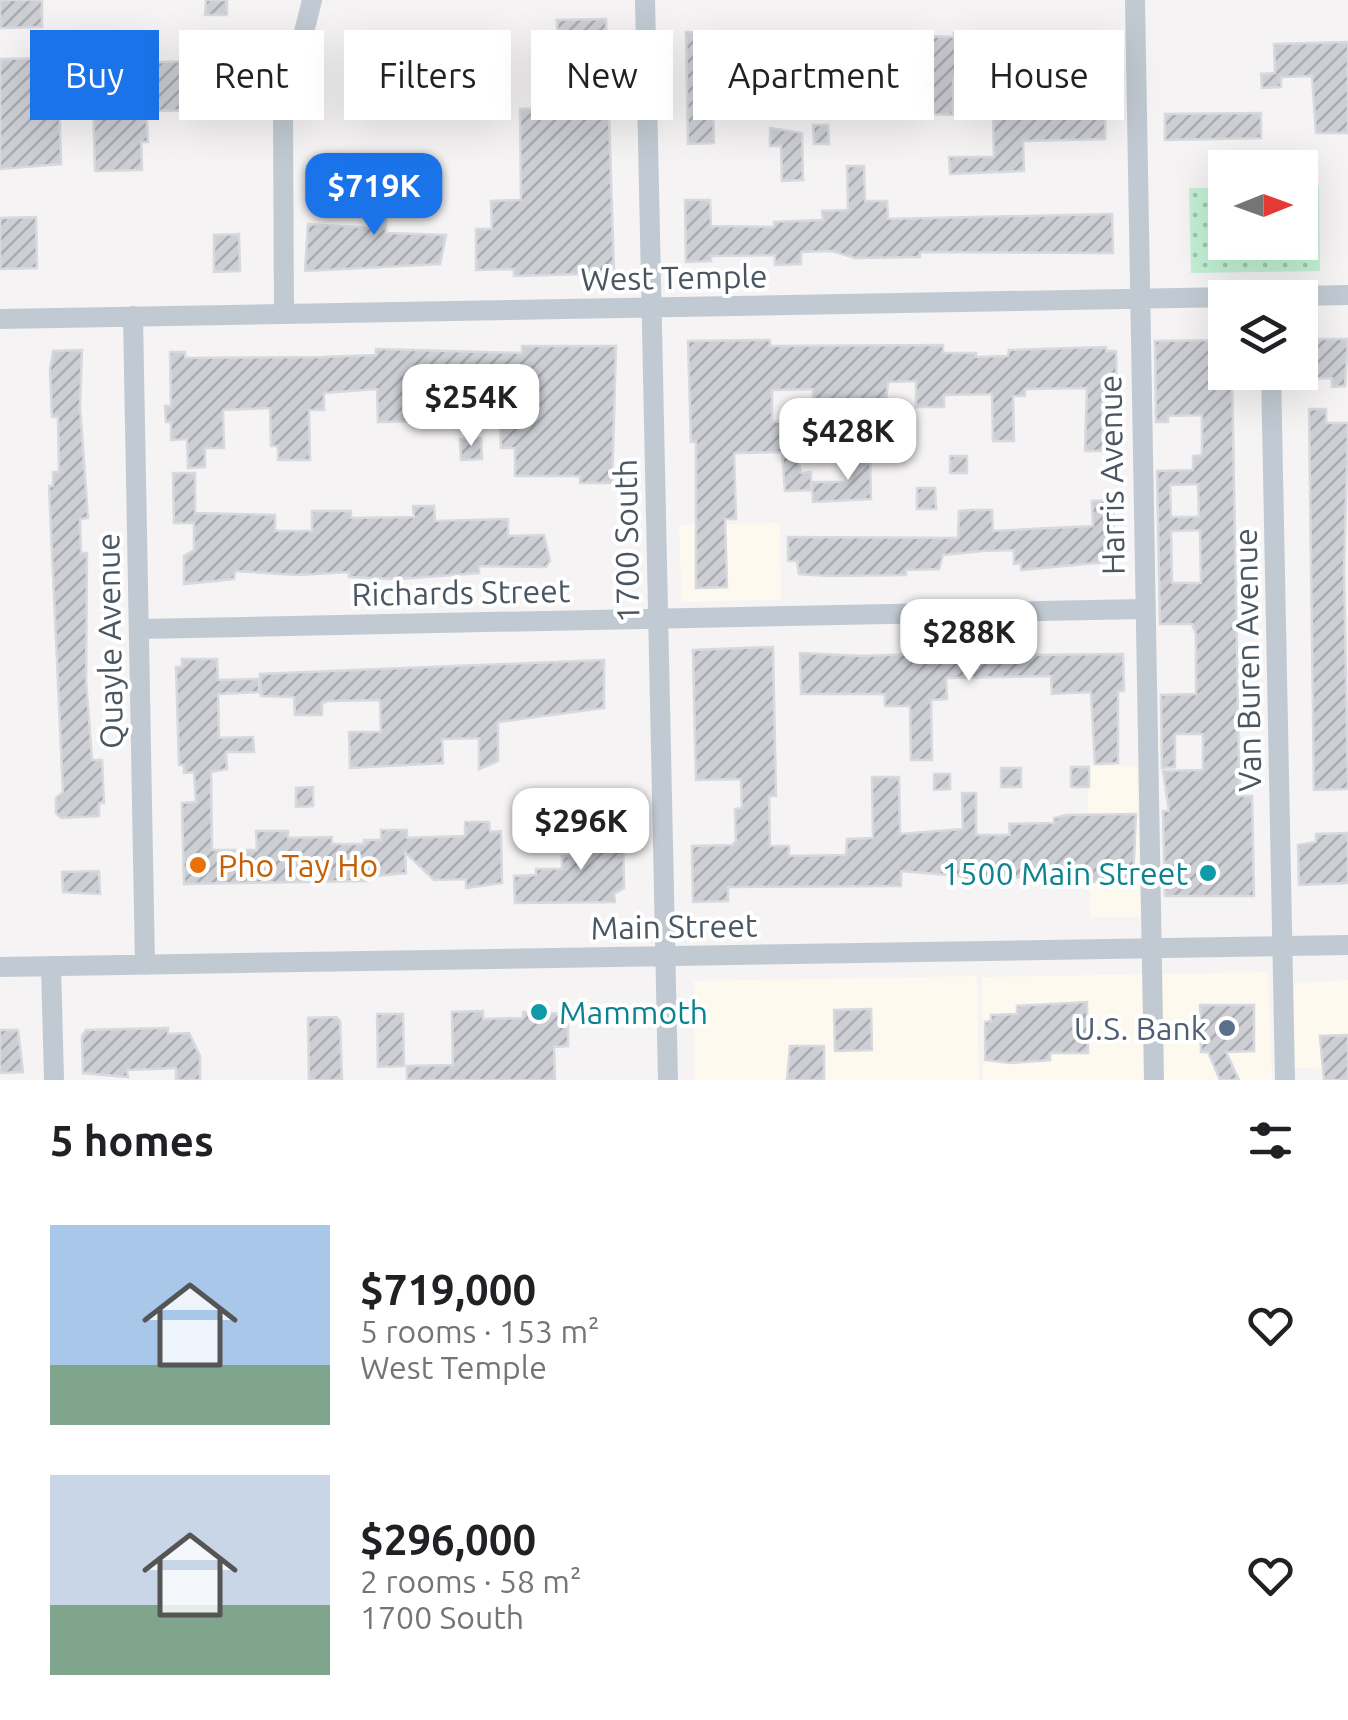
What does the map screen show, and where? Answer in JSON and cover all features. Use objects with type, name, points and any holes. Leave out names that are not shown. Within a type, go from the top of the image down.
[{"type":"street","points":[[284,314],[282,131],[294,62],[312,0]]},
{"type":"street","name":"1700 South","points":[[645,0],[668,1080]]},
{"type":"street","name":"Harris Avenue","points":[[1135,0],[1154,1080]]},
{"type":"street","name":"West Temple","points":[[1318,296],[1348,295]]},
{"type":"street","name":"West Temple","points":[[0,319],[1208,298]]},
{"type":"street","name":"Quayle Avenue","points":[[133,316],[145,964]]},
{"type":"street","name":"Van Buren Avenue","points":[[1271,390],[1285,1080]]},
{"type":"street","name":"Richards Street","points":[[139,628],[1144,608]]},
{"type":"street","name":"Main Street","points":[[0,967],[1348,946]]},
{"type":"street","points":[[51,966],[54,1080]]},
{"type":"shaded area","points":[[780,523],[781,600],[682,602],[679,525]]},
{"type":"shaded area","points":[[1087,766],[1137,766],[1140,917],[1090,917]]},
{"type":"shaded area","points":[[1268,972],[1272,1080],[983,1080],[982,977]]},
{"type":"shaded area","points":[[977,976],[979,1080],[694,1080],[694,981]]},
{"type":"shaded area","points":[[1348,980],[1348,1069],[1294,1068],[1292,983]]},
{"type":"green space","points":[[1319,186],[1320,271],[1191,273],[1189,188],[1208,188],[1208,260],[1318,260]]},
{"type":"building","points":[[0,0],[42,0],[42,27],[0,28]]},
{"type":"building","points":[[206,0],[227,0],[227,15],[205,15]]},
{"type":"building","points":[[606,19],[606,30],[557,30],[557,20]]},
{"type":"building","points":[[686,32],[693,32],[693,120],[714,120],[714,143],[688,144]]},
{"type":"building","points":[[934,36],[954,37],[953,115],[934,114]]},
{"type":"building","points":[[1348,42],[1348,133],[1316,133],[1312,76],[1281,77],[1281,87],[1262,88],[1261,74],[1275,73],[1274,44]]},
{"type":"building","points":[[30,58],[30,120],[60,120],[61,164],[0,169],[0,59]]},
{"type":"building","points":[[179,61],[179,111],[159,111],[159,62]]},
{"type":"building","points":[[520,109],[531,109],[531,120],[609,120],[614,273],[514,276],[514,269],[476,270],[476,229],[492,229],[491,201],[521,200]]},
{"type":"building","points":[[1261,113],[1261,138],[1165,140],[1165,114]]},
{"type":"building","points":[[94,120],[147,120],[148,142],[141,142],[142,170],[95,171]]},
{"type":"building","points":[[993,120],[1105,120],[1105,139],[1023,141],[1024,171],[950,174],[949,157],[994,157]]},
{"type":"building","points":[[813,125],[828,125],[829,144],[814,144]]},
{"type":"building","points":[[770,128],[802,133],[803,180],[782,181],[781,146],[770,146]]},
{"type":"building","points":[[847,166],[864,166],[865,201],[887,201],[888,219],[1112,214],[1113,253],[920,252],[920,257],[855,258],[832,251],[801,252],[801,264],[775,265],[775,255],[711,256],[711,261],[686,262],[685,200],[710,200],[711,226],[774,227],[774,222],[823,220],[822,211],[848,210]]},
{"type":"building","points":[[401,180],[426,180],[426,203],[386,204],[386,233],[446,235],[440,264],[305,271],[308,224],[372,228],[372,189],[401,189]]},
{"type":"building","points":[[36,217],[37,268],[0,269],[0,218]]},
{"type":"building","points":[[239,234],[240,271],[214,272],[214,235]]},
{"type":"building","points":[[1318,339],[1348,339],[1345,386],[1332,387],[1332,378],[1318,378]]},
{"type":"building","points":[[770,340],[770,346],[943,345],[943,353],[976,353],[976,357],[1008,356],[1009,350],[1106,347],[1106,351],[1116,351],[1117,401],[1105,402],[1102,407],[1103,451],[1085,451],[1087,388],[1025,389],[1025,396],[1013,396],[1014,441],[993,441],[992,394],[944,395],[944,407],[916,407],[916,381],[888,382],[884,420],[844,421],[844,417],[813,417],[813,389],[772,390],[772,422],[799,421],[799,464],[801,473],[811,472],[811,490],[785,491],[782,452],[734,453],[736,519],[725,519],[727,587],[696,588],[696,442],[691,442],[688,341]]},
{"type":"building","points":[[1208,340],[1208,390],[1232,390],[1239,772],[1241,796],[1252,796],[1254,896],[1165,896],[1163,811],[1169,811],[1163,771],[1203,770],[1203,734],[1175,734],[1175,767],[1162,768],[1161,695],[1196,694],[1196,634],[1192,624],[1160,624],[1157,471],[1193,470],[1193,456],[1202,455],[1202,415],[1168,416],[1168,422],[1156,422],[1155,341]],"holes":[[[1198,484],[1199,517],[1171,517],[1170,485]],[[1200,530],[1201,583],[1172,583],[1171,531]]]},
{"type":"building","points":[[522,346],[616,346],[612,483],[580,483],[580,476],[515,476],[515,448],[501,448],[499,394],[457,395],[457,421],[378,422],[377,389],[324,393],[324,410],[309,410],[310,460],[278,460],[278,446],[271,446],[270,408],[223,410],[224,448],[205,448],[205,467],[188,468],[187,439],[171,440],[171,422],[166,422],[165,406],[171,406],[170,352],[185,352],[185,358],[323,357],[376,355],[376,349],[522,353]]},
{"type":"building","points":[[82,350],[80,407],[88,518],[80,519],[81,553],[87,553],[86,680],[92,760],[102,760],[104,803],[99,803],[99,816],[61,818],[56,813],[56,798],[63,792],[49,486],[53,486],[53,472],[59,472],[58,417],[52,417],[50,369],[53,351]]},
{"type":"building","points":[[1309,409],[1326,409],[1326,423],[1348,423],[1344,569],[1348,789],[1314,790]]},
{"type":"building","points":[[481,438],[482,459],[461,460],[460,439]]},
{"type":"building","points":[[853,453],[870,453],[871,499],[813,502],[812,482],[846,482],[846,459],[853,459]]},
{"type":"building","points":[[950,456],[967,456],[967,473],[950,473]]},
{"type":"building","points":[[173,473],[195,473],[195,513],[275,515],[275,531],[312,531],[312,511],[351,511],[351,518],[414,517],[413,506],[434,506],[435,521],[508,519],[508,536],[544,535],[550,561],[546,567],[479,566],[479,573],[398,579],[349,577],[349,572],[297,575],[235,571],[234,579],[184,584],[184,556],[194,550],[194,523],[174,523]]},
{"type":"building","points":[[917,488],[935,488],[936,509],[917,509]]},
{"type":"building","points":[[1113,500],[1115,561],[1021,570],[1021,563],[1014,564],[1014,550],[982,551],[943,555],[939,569],[906,570],[906,575],[828,576],[799,574],[797,561],[788,561],[788,537],[958,538],[959,511],[972,510],[992,510],[993,531],[1093,526],[1092,501]]},
{"type":"building","points":[[773,647],[776,796],[769,796],[770,846],[789,846],[789,856],[846,855],[847,839],[873,838],[872,777],[899,777],[900,834],[963,829],[962,793],[976,793],[976,835],[1010,835],[1009,824],[1054,823],[1054,818],[1067,815],[1136,814],[1133,881],[1092,882],[1092,872],[961,882],[961,876],[901,871],[901,886],[728,887],[728,901],[693,902],[692,846],[732,845],[736,841],[735,809],[742,808],[741,779],[696,780],[693,650]]},
{"type":"building","points":[[1027,650],[1027,655],[1123,654],[1124,691],[1118,691],[1118,763],[1095,764],[1091,692],[1052,694],[1051,676],[946,678],[947,699],[931,700],[932,760],[911,760],[910,706],[885,706],[885,694],[801,694],[800,653],[863,656]]},
{"type":"building","points":[[182,659],[217,659],[218,680],[259,679],[259,692],[218,694],[219,738],[253,737],[254,752],[226,752],[227,769],[211,772],[212,850],[257,850],[256,831],[288,831],[288,838],[332,837],[332,844],[364,844],[364,840],[381,840],[381,830],[407,830],[407,838],[465,836],[465,822],[489,822],[490,832],[501,831],[502,883],[466,888],[466,879],[434,880],[405,852],[406,873],[366,877],[366,881],[184,884],[182,803],[196,802],[194,772],[184,773],[184,765],[179,765],[176,667],[182,667]]},
{"type":"building","points":[[604,660],[604,708],[498,722],[498,761],[479,769],[479,738],[442,739],[443,763],[350,768],[349,732],[381,732],[380,700],[328,701],[322,703],[322,715],[295,715],[294,697],[261,696],[260,674]]},
{"type":"building","points":[[1071,767],[1089,767],[1089,787],[1071,787]]},
{"type":"building","points":[[1001,768],[1021,768],[1021,787],[1001,787]]},
{"type":"building","points":[[934,774],[950,774],[950,789],[934,790]]},
{"type":"building","points":[[313,787],[313,806],[296,807],[296,788]]},
{"type":"building","points":[[603,818],[623,818],[624,888],[614,894],[615,902],[515,903],[514,876],[536,875],[536,869],[562,869],[562,856],[587,856],[587,835],[603,835]]},
{"type":"building","points":[[1348,833],[1348,883],[1299,885],[1298,845],[1316,842],[1316,834]]},
{"type":"building","points":[[99,871],[100,894],[63,892],[62,872]]},
{"type":"building","points":[[1087,1002],[1088,1053],[1050,1053],[1050,1060],[1010,1063],[985,1060],[985,1022],[991,1021],[991,1015],[1017,1014],[1017,1006]]},
{"type":"building","name":"U.S. Bank","points":[[1200,1005],[1254,1005],[1254,1051],[1226,1052],[1239,1080],[1220,1080],[1208,1052],[1201,1052]]},
{"type":"building","points":[[871,1009],[872,1050],[835,1051],[834,1010]]},
{"type":"building","points":[[483,1011],[483,1019],[523,1018],[523,1012],[568,1014],[568,1046],[554,1047],[555,1080],[407,1080],[407,1066],[453,1065],[452,1012]]},
{"type":"building","points":[[377,1014],[403,1014],[404,1066],[378,1067]]},
{"type":"building","points":[[336,1017],[340,1021],[342,1080],[309,1080],[308,1018]]},
{"type":"building","points":[[168,1028],[168,1034],[189,1033],[200,1056],[200,1080],[176,1080],[176,1068],[127,1070],[128,1077],[83,1073],[82,1036],[86,1030]]},
{"type":"building","points":[[0,1030],[18,1030],[23,1072],[0,1073]]},
{"type":"building","points":[[1348,1035],[1348,1080],[1324,1080],[1320,1036]]},
{"type":"building","points":[[790,1046],[824,1046],[824,1080],[787,1080]]},
{"type":"place","name":"Pho Tay Ho","points":[[198,865]]},
{"type":"place","name":"1500 Main Street","points":[[1208,873]]},
{"type":"place","name":"Mammoth","points":[[539,1012]]},
{"type":"place","name":"U.S. Bank","points":[[1227,1028]]}]
